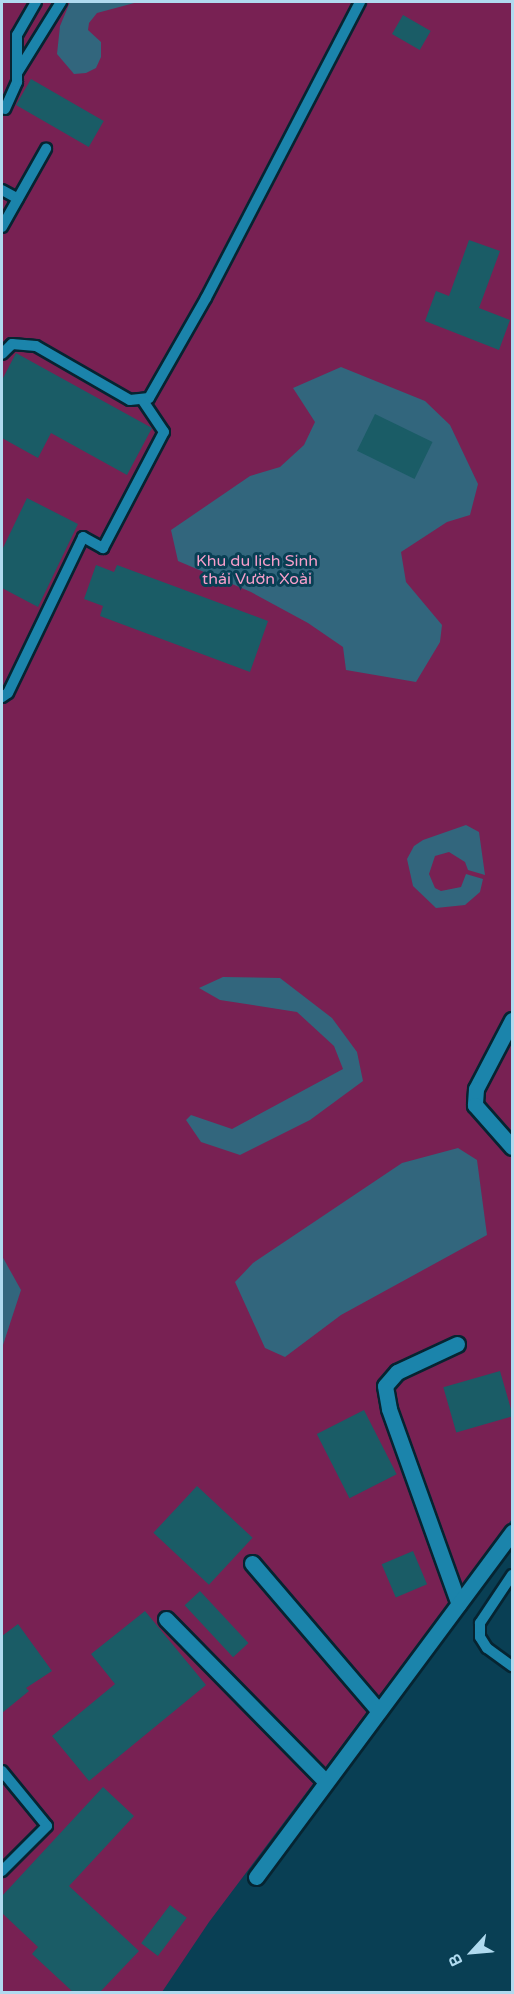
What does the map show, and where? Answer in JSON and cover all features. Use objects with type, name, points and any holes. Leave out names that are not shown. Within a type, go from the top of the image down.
[{"type":"street","points":[[513,1020],[476,1089],[475,1105],[513,1147]]},
{"type":"street","points":[[457,1344],[398,1372],[385,1386],[389,1409],[459,1604]]},
{"type":"street","points":[[256,1877],[325,1781],[513,1532]]},
{"type":"street","points":[[252,1563],[379,1711]]},
{"type":"street","points":[[166,1618],[325,1781]]},
{"type":"lane","points":[[17,73],[17,35],[36,2]]},
{"type":"lane","points":[[3,110],[17,73],[61,2]]},
{"type":"lane","points":[[143,401],[156,388],[206,298],[360,2]]},
{"type":"lane","points":[[2,227],[46,149]]},
{"type":"lane","points":[[2,190],[18,199]]},
{"type":"lane","points":[[2,354],[12,344],[36,346],[124,397],[143,401],[164,432],[103,548],[83,537],[8,693],[2,697]]},
{"type":"lane","points":[[513,1575],[480,1623],[480,1637],[487,1648],[513,1666]]},
{"type":"lane","points":[[2,1771],[47,1826],[3,1867]]},
{"type":"green space","name":"Khu du lịch Sinh thái Vườn Xoài","points":[[2,2],[512,2],[512,1138],[505,1148],[512,1157],[512,1519],[209,1922],[162,1992],[2,1992]]},
{"type":"water","points":[[70,2],[138,2],[97,13],[89,23],[88,30],[101,42],[101,57],[96,68],[86,73],[74,74],[57,54],[60,26]]},
{"type":"water","points":[[341,367],[425,401],[450,425],[478,484],[470,515],[447,522],[401,552],[406,582],[442,625],[440,642],[416,682],[346,670],[343,647],[308,623],[251,592],[178,561],[171,530],[250,476],[280,467],[304,445],[315,422],[293,388]]},
{"type":"water","points":[[466,825],[479,832],[485,875],[468,870],[465,862],[449,852],[435,856],[429,874],[435,888],[441,891],[461,887],[466,874],[483,879],[480,892],[465,905],[436,908],[413,886],[407,859],[414,846],[423,840]]},
{"type":"water","points":[[223,977],[280,978],[332,1018],[357,1052],[363,1081],[310,1120],[240,1155],[201,1142],[186,1120],[191,1115],[232,1129],[343,1069],[334,1046],[297,1012],[220,1000],[199,988]]},
{"type":"water","points":[[458,1148],[477,1160],[487,1235],[341,1315],[285,1357],[265,1348],[235,1282],[253,1263],[402,1163]]},
{"type":"water","points":[[2,1256],[21,1290],[2,1348]]},
{"type":"building","points":[[403,15],[431,31],[420,50],[392,34]]},
{"type":"building","points":[[31,79],[104,121],[89,147],[16,105]]},
{"type":"building","points":[[469,240],[500,251],[479,308],[510,320],[499,350],[425,321],[436,291],[449,296]]},
{"type":"building","points":[[16,353],[152,428],[127,475],[51,433],[38,458],[2,438],[2,380]]},
{"type":"building","points":[[375,414],[433,442],[415,479],[357,451]]},
{"type":"building","points":[[27,498],[78,524],[38,607],[2,588],[2,550]]},
{"type":"building","points":[[96,565],[114,572],[117,565],[268,621],[250,672],[100,616],[103,606],[84,599]]},
{"type":"building","points":[[500,1371],[512,1416],[456,1432],[443,1387]]},
{"type":"building","points":[[364,1410],[397,1474],[349,1498],[317,1434]]},
{"type":"building","points":[[197,1486],[253,1538],[209,1585],[153,1533]]},
{"type":"building","points":[[413,1551],[427,1584],[396,1597],[382,1564]]},
{"type":"building","points":[[200,1591],[248,1643],[233,1657],[185,1605]]},
{"type":"building","points":[[145,1611],[206,1685],[89,1781],[52,1736],[115,1684],[91,1654]]},
{"type":"building","points":[[18,1624],[52,1671],[26,1688],[29,1691],[2,1713],[2,1636]]},
{"type":"building","points":[[103,1787],[134,1816],[69,1886],[139,1951],[100,1992],[73,1992],[32,1954],[38,1947],[2,1913],[2,1896]]},
{"type":"building","points":[[170,1905],[187,1918],[158,1956],[141,1943]]}]
